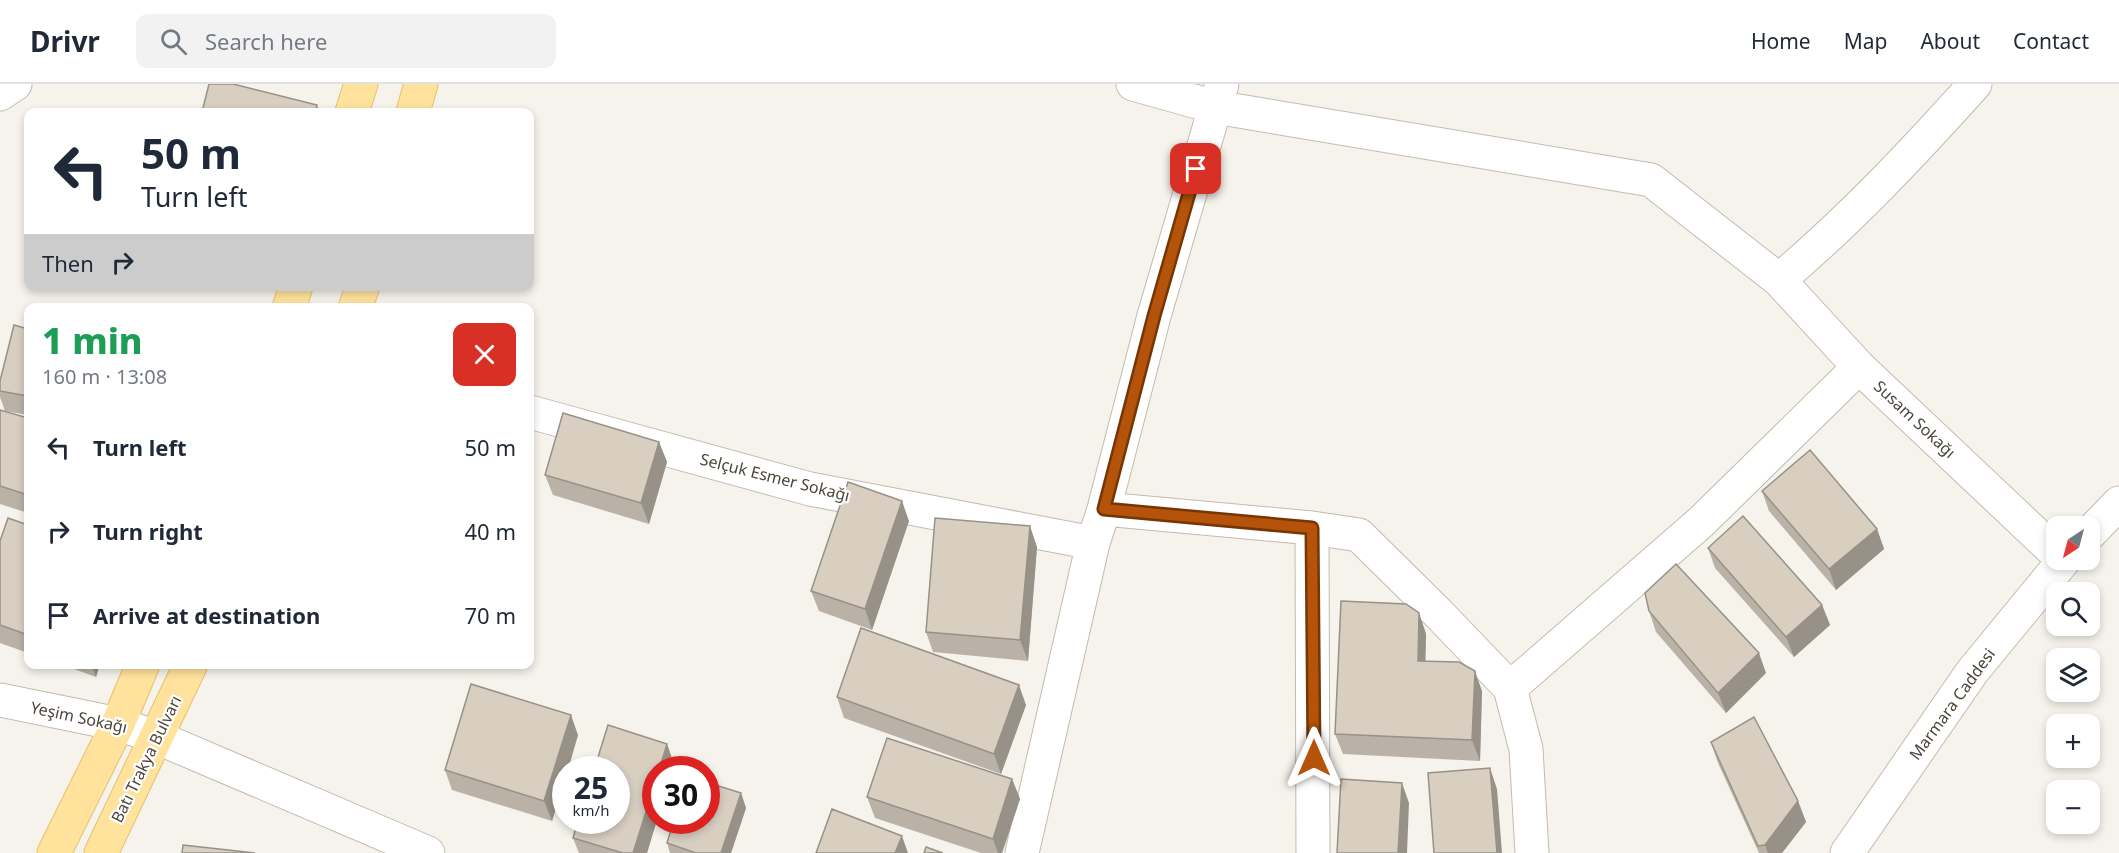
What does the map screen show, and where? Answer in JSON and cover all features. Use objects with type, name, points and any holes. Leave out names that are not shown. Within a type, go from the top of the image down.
[{"type":"main road","points":[[353,108],[361,84]]},
{"type":"main road","points":[[413,108],[421,84]]},
{"type":"main road","points":[[54,853],[118,724],[140,669]]},
{"type":"main road","name":"Batı Trakya Bulvarı","points":[[101,853],[189,669]]},
{"type":"street","points":[[0,94],[15,84]]},
{"type":"street","name":"Susam Sokağı","points":[[1133,84],[1218,95],[1651,180],[1779,280],[1860,367],[2046,544]]},
{"type":"street","points":[[1779,280],[1828,238],[1929,135],[1975,84]]},
{"type":"street","points":[[1022,853],[1093,543],[1154,316],[1218,95]]},
{"type":"street","points":[[1510,688],[1701,522],[1860,367]]},
{"type":"street","name":"Selçuk Esmer Sokağı","points":[[534,413],[810,489],[1093,543]]},
{"type":"street","points":[[2100,523],[2119,503]]},
{"type":"street","points":[[1104,509],[1312,528],[1359,535],[1510,688],[1526,749],[1532,853]]},
{"type":"street","points":[[1312,528],[1313,853]]},
{"type":"street","name":"Marmara Caddesi","points":[[1847,853],[1972,672],[2056,570]]},
{"type":"street","name":"Yeşim Sokağı","points":[[0,700],[118,724],[156,737],[428,853]]},
{"type":"building","points":[[209,84],[233,84],[317,105],[316,108],[203,108]]},
{"type":"building","points":[[14,325],[24,328],[24,395],[0,391],[0,381]]},
{"type":"building","points":[[0,410],[24,417],[24,494],[0,486]]},
{"type":"building","points":[[563,413],[659,442],[641,503],[545,475]]},
{"type":"building","points":[[1810,450],[1877,529],[1829,569],[1762,491]]},
{"type":"building","points":[[848,482],[902,501],[865,609],[811,591]]},
{"type":"building","points":[[1743,516],[1822,605],[1786,637],[1708,548]]},
{"type":"building","points":[[8,518],[24,524],[24,634],[0,625],[0,541]]},
{"type":"building","points":[[935,518],[1030,526],[1020,640],[926,632]]},
{"type":"building","points":[[1676,564],[1759,653],[1718,693],[1649,611],[1645,593]]},
{"type":"building","points":[[1341,601],[1406,604],[1419,613],[1418,661],[1459,662],[1475,671],[1472,740],[1335,734]]},
{"type":"building","points":[[861,628],[1019,685],[994,754],[837,697]]},
{"type":"building","points":[[471,684],[571,715],[558,756],[552,756],[552,776],[544,801],[445,770]]},
{"type":"building","points":[[1754,717],[1798,801],[1765,845],[1758,846],[1711,742]]},
{"type":"building","points":[[608,725],[667,744],[663,756],[642,756],[642,824],[633,853],[623,853],[573,838],[574,834],[630,834],[630,756],[598,756]]},
{"type":"building","points":[[887,738],[1012,779],[993,839],[867,797]]},
{"type":"building","points":[[1490,768],[1497,853],[1434,853],[1428,773]]},
{"type":"building","points":[[1341,779],[1402,783],[1398,853],[1337,853]]},
{"type":"building","points":[[720,786],[741,793],[721,853],[696,853],[667,843],[670,834],[720,834]]},
{"type":"building","points":[[832,809],[902,836],[895,853],[816,853]]},
{"type":"building","points":[[183,845],[255,853],[182,853]]},
{"type":"building","points":[[926,847],[943,853],[924,853]]},
{"type":"route","points":[[1196,169],[1154,316],[1104,509],[1312,528],[1314,758]]}]
